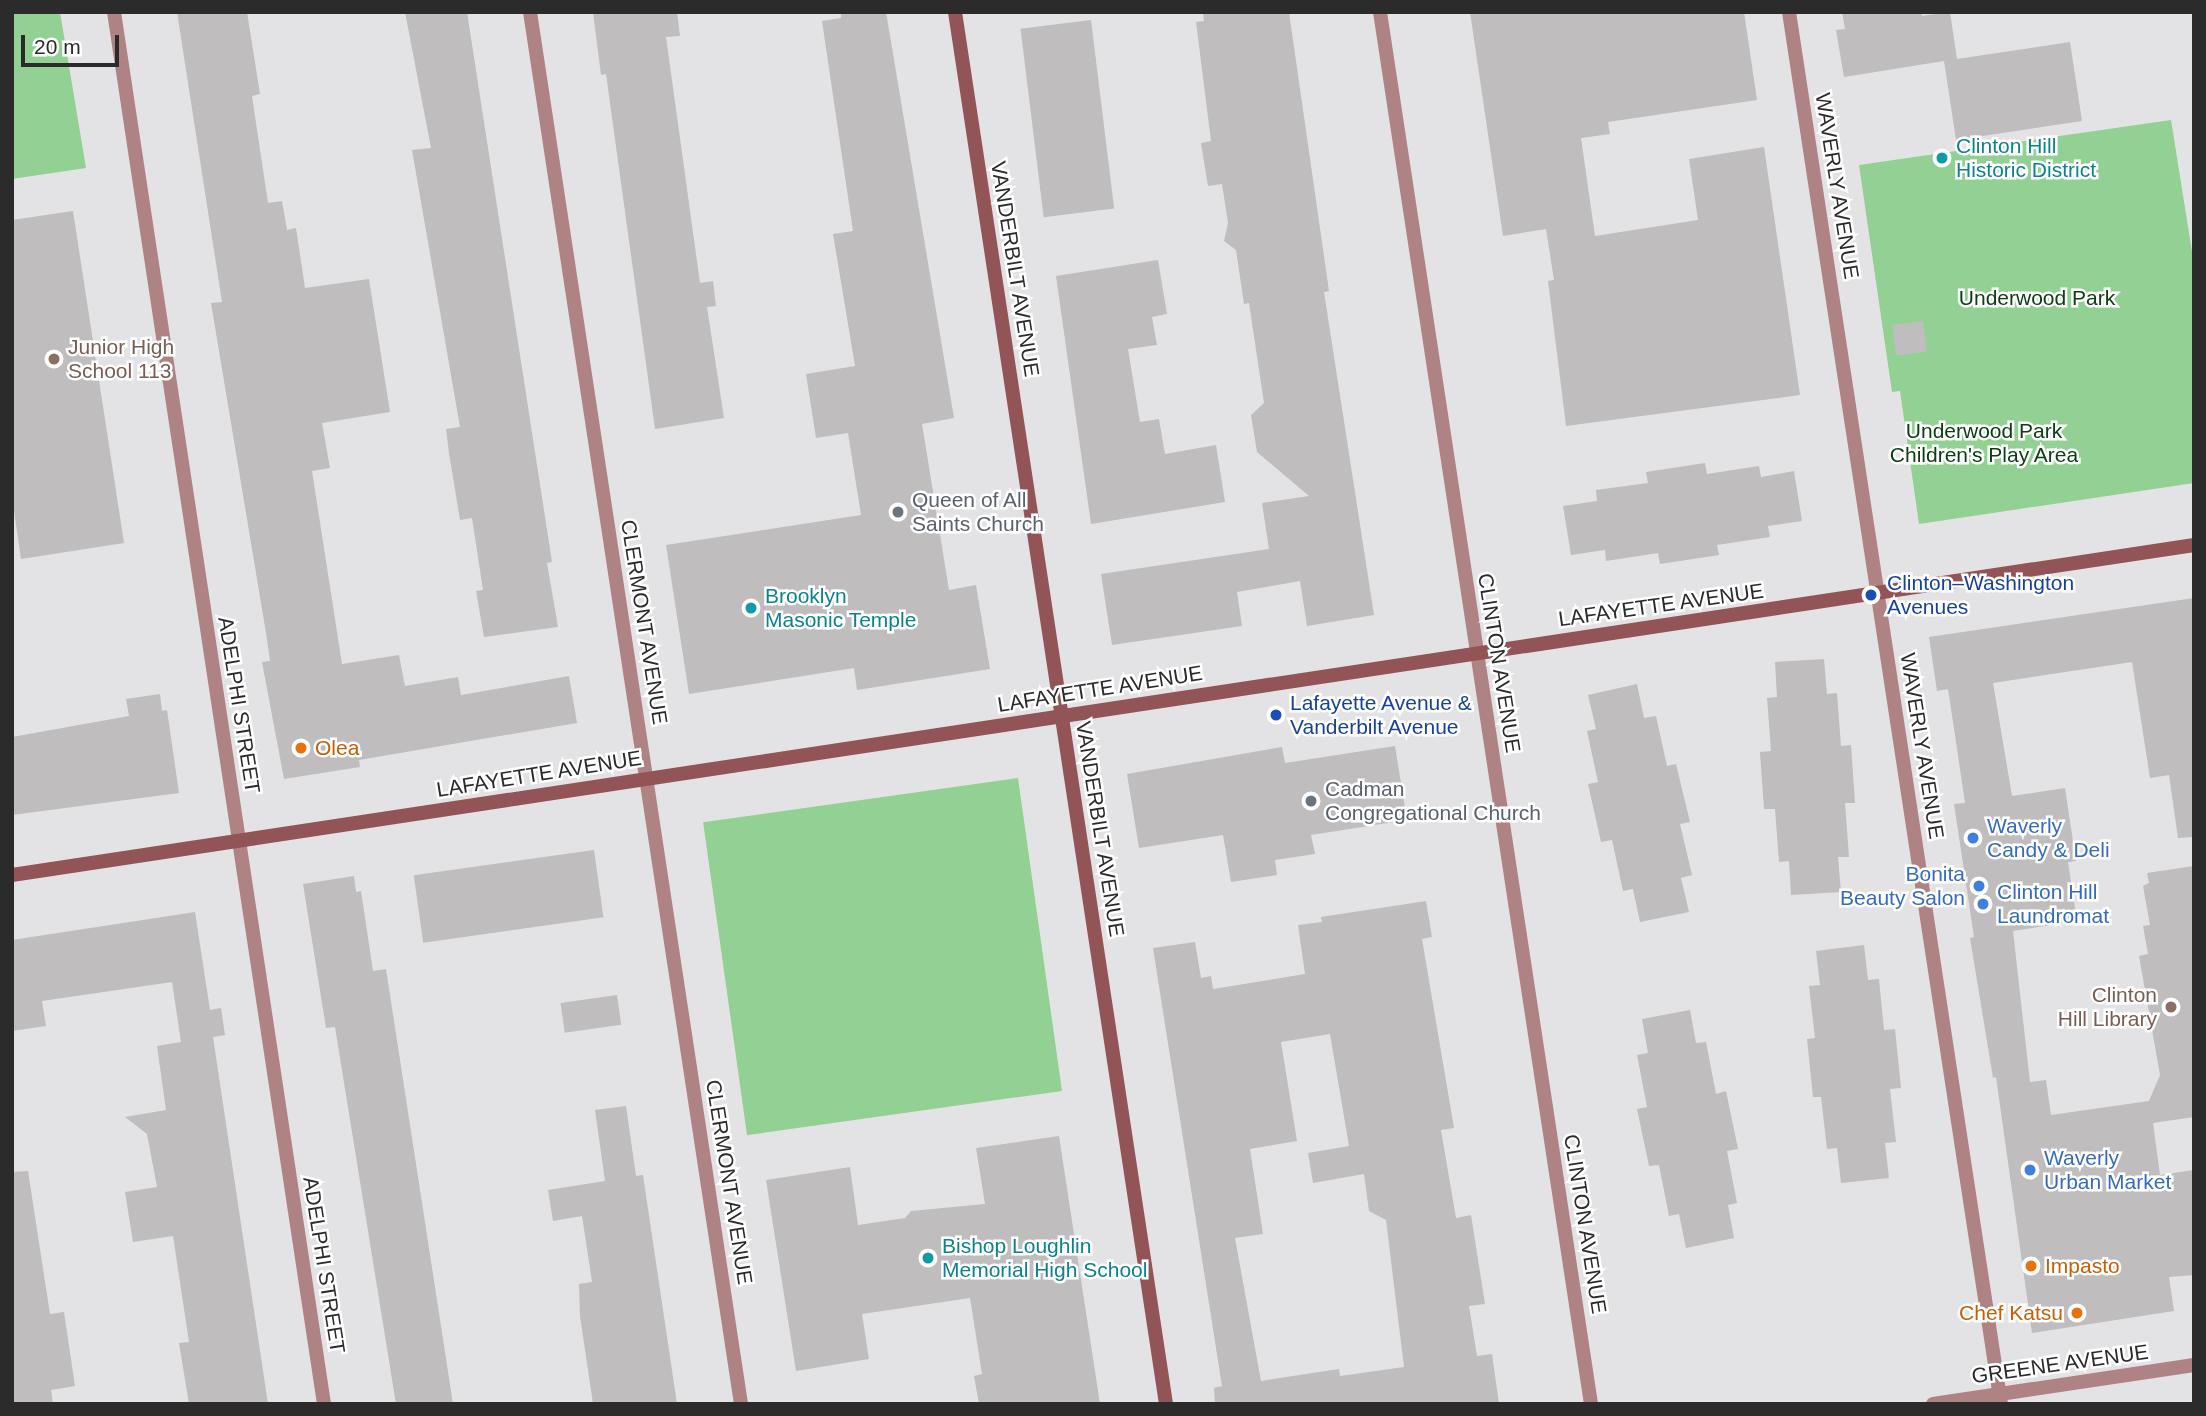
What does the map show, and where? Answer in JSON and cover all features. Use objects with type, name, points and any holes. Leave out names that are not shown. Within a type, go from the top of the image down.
[{"type":"main road","name":"VANDERBILT AVENUE","points":[[955,12],[1166,1404]]},
{"type":"main road","name":"LAFAYETTE AVENUE","points":[[12,876],[1476,653],[1878,596],[2194,545]]},
{"type":"street","name":"ADELPHI STREET","points":[[114,12],[324,1404]]},
{"type":"street","name":"CLERMONT AVENUE","points":[[530,12],[741,1404]]},
{"type":"street","name":"CLINTON AVENUE","points":[[1380,12],[1591,1404]]},
{"type":"street","name":"WAVERLY AVENUE","points":[[1789,12],[2000,1399]]},
{"type":"street","name":"GREENE AVENUE","points":[[1933,1404],[2000,1399],[2194,1365]]},
{"type":"green space","points":[[12,12],[60,12],[86,168],[12,179]]},
{"type":"green space","name":"Underwood Park","points":[[2171,120],[2194,264],[2194,483],[1919,524],[1900,391],[1892,392],[1859,165]]},
{"type":"green space","points":[[1018,778],[1062,1091],[747,1135],[703,822]]},
{"type":"building","points":[[177,12],[247,12],[260,94],[252,96],[268,203],[282,201],[287,230],[296,228],[305,288],[369,279],[390,412],[322,423],[330,468],[312,471],[342,664],[399,655],[405,686],[458,677],[461,695],[569,676],[577,723],[359,760],[360,767],[284,779],[262,662],[270,661],[266,633],[211,303],[222,302]]},
{"type":"building","points":[[405,12],[467,12],[552,562],[547,563],[558,627],[484,637],[476,591],[483,590],[472,518],[460,520],[449,453],[446,429],[460,427],[412,150],[431,148]]},
{"type":"building","points":[[593,12],[677,12],[680,36],[666,37],[700,283],[713,281],[716,306],[707,307],[724,418],[655,429],[606,74],[601,75]]},
{"type":"building","points":[[841,12],[886,12],[954,418],[922,424],[949,590],[976,585],[990,669],[857,690],[854,668],[689,694],[666,545],[861,515],[848,433],[816,438],[806,374],[855,366],[833,234],[853,231],[822,21],[841,18]]},
{"type":"building","points":[[1203,12],[1289,12],[1329,291],[1324,292],[1374,615],[1307,626],[1300,581],[1237,592],[1242,626],[1112,645],[1101,574],[1269,549],[1262,503],[1309,496],[1257,452],[1251,415],[1264,403],[1249,303],[1244,304],[1236,250],[1224,241],[1228,223],[1222,184],[1208,186],[1201,143],[1211,141],[1196,22],[1204,21]]},
{"type":"building","points":[[1470,12],[1744,12],[1757,100],[1608,122],[1610,134],[1581,138],[1595,236],[1698,220],[1689,159],[1764,147],[1800,395],[1566,426],[1548,281],[1554,280],[1546,229],[1503,236]]},
{"type":"building","points":[[1842,12],[1921,12],[1922,16],[1950,12],[1957,59],[2070,42],[2082,121],[1956,140],[1944,61],[1844,77],[1836,30],[1845,29]]},
{"type":"building","points":[[1091,20],[1114,209],[1044,217],[1021,29]]},
{"type":"building","name":"Junior High School 113","points":[[73,211],[124,543],[21,559],[12,497],[12,220]]},
{"type":"building","points":[[1158,260],[1167,314],[1152,317],[1157,345],[1128,349],[1140,422],[1159,419],[1165,454],[1216,445],[1225,502],[1091,524],[1056,276]]},
{"type":"building","points":[[1923,321],[1927,352],[1896,356],[1892,325]]},
{"type":"building","points":[[1705,463],[1707,474],[1759,466],[1761,477],[1794,471],[1802,521],[1768,526],[1770,537],[1717,545],[1719,555],[1660,564],[1658,553],[1606,561],[1605,550],[1571,555],[1563,506],[1597,501],[1596,490],[1648,483],[1646,472]]},
{"type":"building","points":[[2194,598],[2194,837],[2178,838],[2169,775],[2150,778],[2132,662],[1993,683],[2012,796],[2065,788],[2076,861],[2068,862],[2077,921],[2013,931],[2030,1082],[2046,1080],[2051,1115],[2149,1101],[2160,1075],[2139,956],[2148,954],[2143,926],[2150,925],[2143,886],[2149,883],[2147,873],[2194,866],[2194,1117],[2153,1123],[2160,1175],[2194,1170],[2194,1275],[2169,1277],[2174,1311],[2032,1333],[1996,1077],[1993,1078],[1970,938],[1974,937],[1954,804],[1965,803],[1956,742],[1948,689],[1937,691],[1929,637]]},
{"type":"building","points":[[1824,659],[1827,694],[1837,693],[1841,746],[1851,745],[1855,803],[1845,803],[1849,857],[1838,857],[1841,892],[1791,895],[1789,861],[1779,862],[1775,809],[1764,809],[1760,752],[1771,751],[1767,698],[1777,697],[1775,662]]},
{"type":"building","points":[[1637,684],[1644,718],[1656,716],[1667,766],[1676,764],[1690,822],[1680,824],[1692,875],[1681,878],[1689,912],[1640,922],[1633,889],[1623,891],[1612,840],[1601,842],[1588,784],[1598,782],[1587,731],[1596,729],[1588,695]]},
{"type":"building","points":[[160,694],[162,711],[167,710],[179,793],[12,815],[12,737],[129,716],[126,699]]},
{"type":"building","name":"Cadman Congregational Church","points":[[1395,746],[1407,820],[1311,835],[1315,854],[1275,860],[1277,875],[1231,882],[1223,835],[1139,848],[1127,774],[1282,747],[1285,763]]},
{"type":"building","points":[[594,850],[603,917],[423,943],[414,875]]},
{"type":"building","points":[[354,876],[356,892],[361,891],[373,971],[386,969],[453,1404],[396,1404],[335,1027],[326,1028],[303,884]]},
{"type":"building","points":[[1426,901],[1432,937],[1422,939],[1454,1128],[1441,1130],[1456,1218],[1471,1215],[1485,1304],[1469,1306],[1477,1356],[1492,1354],[1499,1404],[1215,1404],[1214,1388],[1222,1386],[1153,948],[1195,942],[1201,978],[1211,976],[1213,989],[1305,974],[1298,925],[1322,922],[1321,917]],"holes":[[[1330,1034],[1349,1146],[1308,1153],[1313,1183],[1364,1174],[1369,1211],[1386,1220],[1404,1367],[1340,1376],[1339,1369],[1261,1381],[1235,1238],[1263,1234],[1250,1149],[1297,1141],[1281,1042]]]},
{"type":"building","points":[[195,912],[210,1010],[221,1008],[225,1035],[213,1037],[268,1404],[189,1404],[179,1343],[189,1342],[173,1236],[133,1242],[125,1192],[157,1187],[147,1134],[125,1117],[166,1110],[157,1046],[181,1042],[172,982],[42,1001],[46,1026],[12,1031],[12,940]]},
{"type":"building","points":[[1864,945],[1868,980],[1879,979],[1884,1030],[1895,1029],[1901,1088],[1890,1089],[1896,1142],[1885,1143],[1889,1178],[1841,1183],[1837,1148],[1827,1149],[1821,1097],[1813,1097],[1807,1039],[1815,1038],[1809,986],[1820,985],[1816,951]]},
{"type":"building","points":[[617,995],[621,1025],[565,1033],[561,1003]]},
{"type":"building","points":[[1690,1010],[1696,1043],[1706,1042],[1716,1094],[1726,1091],[1738,1149],[1727,1151],[1737,1203],[1728,1205],[1734,1238],[1686,1248],[1679,1214],[1669,1216],[1659,1165],[1649,1166],[1637,1109],[1647,1107],[1637,1055],[1648,1053],[1642,1019]]},
{"type":"building","points":[[626,1106],[636,1176],[643,1175],[677,1404],[593,1404],[580,1316],[579,1284],[592,1282],[582,1216],[553,1221],[548,1190],[605,1181],[595,1110]]},
{"type":"building","name":"Bishop Loughlin Memorial High School","points":[[1059,1136],[1100,1404],[979,1404],[974,1376],[982,1374],[970,1298],[862,1314],[869,1359],[796,1371],[766,1180],[850,1167],[858,1225],[905,1218],[911,1211],[985,1204],[976,1148]]},
{"type":"building","points":[[28,1171],[50,1314],[64,1312],[75,1386],[51,1390],[53,1404],[12,1404],[12,1172]]},
{"type":"place","name":"Clinton Hill Historic District","points":[[1942,158]]},
{"type":"place","name":"Junior High School 113","points":[[54,359]]},
{"type":"place","name":"Queen of All Saints Church","points":[[898,512]]},
{"type":"place","name":"Clinton–Washington Avenues","points":[[1871,595]]},
{"type":"place","name":"Brooklyn Masonic Temple","points":[[751,608]]},
{"type":"place","name":"Lafayette Avenue & Vanderbilt Avenue","points":[[1276,715]]},
{"type":"place","name":"Olea","points":[[301,748]]},
{"type":"place","name":"Cadman Congregational Church","points":[[1311,801]]},
{"type":"place","name":"Waverly Candy & Deli","points":[[1973,838]]},
{"type":"place","name":"Bonita Beauty Salon","points":[[1979,886]]},
{"type":"place","name":"Clinton Hill Laundromat","points":[[1983,904]]},
{"type":"place","name":"Clinton Hill Library","points":[[2171,1007]]},
{"type":"place","name":"Waverly Urban Market","points":[[2030,1170]]},
{"type":"place","name":"Bishop Loughlin Memorial High School","points":[[928,1258]]},
{"type":"place","name":"Impasto","points":[[2031,1266]]},
{"type":"place","name":"Chef Katsu","points":[[2077,1313]]},
{"type":"park label","name":"Underwood Park Children's Play Area","points":[[1984,443]]}]
